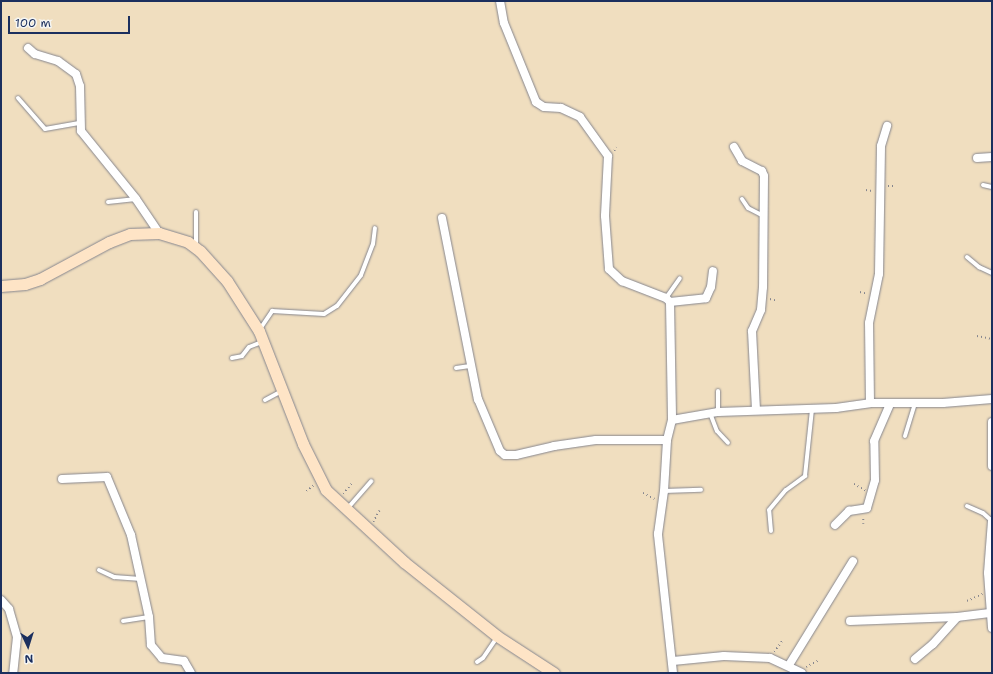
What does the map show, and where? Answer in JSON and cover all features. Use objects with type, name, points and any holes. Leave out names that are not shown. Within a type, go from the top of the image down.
[{"type":"street","points":[[500,1],[504,23],[536,102],[544,107],[561,108],[580,116],[608,156],[605,216],[608,269],[614,275],[630,285],[668,300],[706,298],[711,288],[713,271]]},
{"type":"street","points":[[28,48],[36,54],[58,61],[76,74],[80,86],[80,123],[85,137],[136,199],[159,232]]},
{"type":"street","points":[[870,403],[869,323],[879,274],[881,146],[887,126]]},
{"type":"street","points":[[734,147],[742,161],[762,171],[764,216],[762,298],[752,331],[756,410]]},
{"type":"street","points":[[977,158],[992,157]]},
{"type":"street","points":[[442,218],[449,245],[470,366],[478,399],[500,451],[505,455],[596,440],[666,440]]},
{"type":"street","points":[[1,286],[25,284],[40,279],[109,242],[130,234],[159,232],[188,242],[196,247],[227,281],[262,336],[284,390],[303,444],[320,481],[337,502],[404,562],[497,636],[554,673]]},
{"type":"street","points":[[668,300],[672,420],[666,440],[664,491],[658,534],[673,661],[673,673]]},
{"type":"street","points":[[672,420],[714,412],[812,409],[870,403],[915,404],[992,399]]},
{"type":"street","points":[[835,525],[850,511],[867,508],[875,480],[874,441],[890,404]]},
{"type":"street","points":[[992,422],[992,466]]},
{"type":"street","points":[[62,479],[107,477],[131,535],[149,617],[151,645],[157,653],[166,659],[184,661],[191,673]]},
{"type":"street","points":[[992,521],[988,592],[992,628]]},
{"type":"street","points":[[789,665],[853,561]]},
{"type":"street","points":[[1,600],[11,615],[17,637],[13,673]]},
{"type":"street","points":[[850,620],[957,617],[991,613]]},
{"type":"street","points":[[915,659],[934,644],[957,617]]},
{"type":"street","points":[[673,661],[724,656],[770,658],[789,665],[801,672]]},
{"type":"lane","points":[[18,98],[45,130],[80,123]]},
{"type":"lane","points":[[983,185],[992,187]]},
{"type":"lane","points":[[108,202],[136,199]]},
{"type":"lane","points":[[742,199],[748,208],[764,216]]},
{"type":"lane","points":[[196,212],[196,247]]},
{"type":"lane","points":[[232,358],[242,356],[249,347],[262,336],[272,310],[324,314],[337,306],[361,275],[373,244],[375,228]]},
{"type":"lane","points":[[967,257],[979,267],[992,273]]},
{"type":"lane","points":[[668,300],[680,278]]},
{"type":"lane","points":[[456,368],[470,366]]},
{"type":"lane","points":[[265,400],[284,390]]},
{"type":"lane","points":[[718,391],[714,412],[717,431],[728,443]]},
{"type":"lane","points":[[906,436],[915,404]]},
{"type":"lane","points":[[771,531],[769,510],[786,490],[805,476],[812,409]]},
{"type":"lane","points":[[346,511],[371,481]]},
{"type":"lane","points":[[664,491],[701,490]]},
{"type":"lane","points":[[967,506],[983,513],[992,521]]},
{"type":"lane","points":[[99,570],[114,577],[141,578]]},
{"type":"lane","points":[[123,621],[149,617]]},
{"type":"lane","points":[[477,662],[483,658],[497,636]]},
{"type":"path","points":[[977,336],[992,339]]},
{"type":"path","points":[[337,502],[352,483]]},
{"type":"path","points":[[643,493],[662,503]]},
{"type":"path","points":[[966,601],[988,592]]},
{"type":"path","points":[[770,658],[782,640]]},
{"type":"path","points":[[801,672],[819,660]]}]
